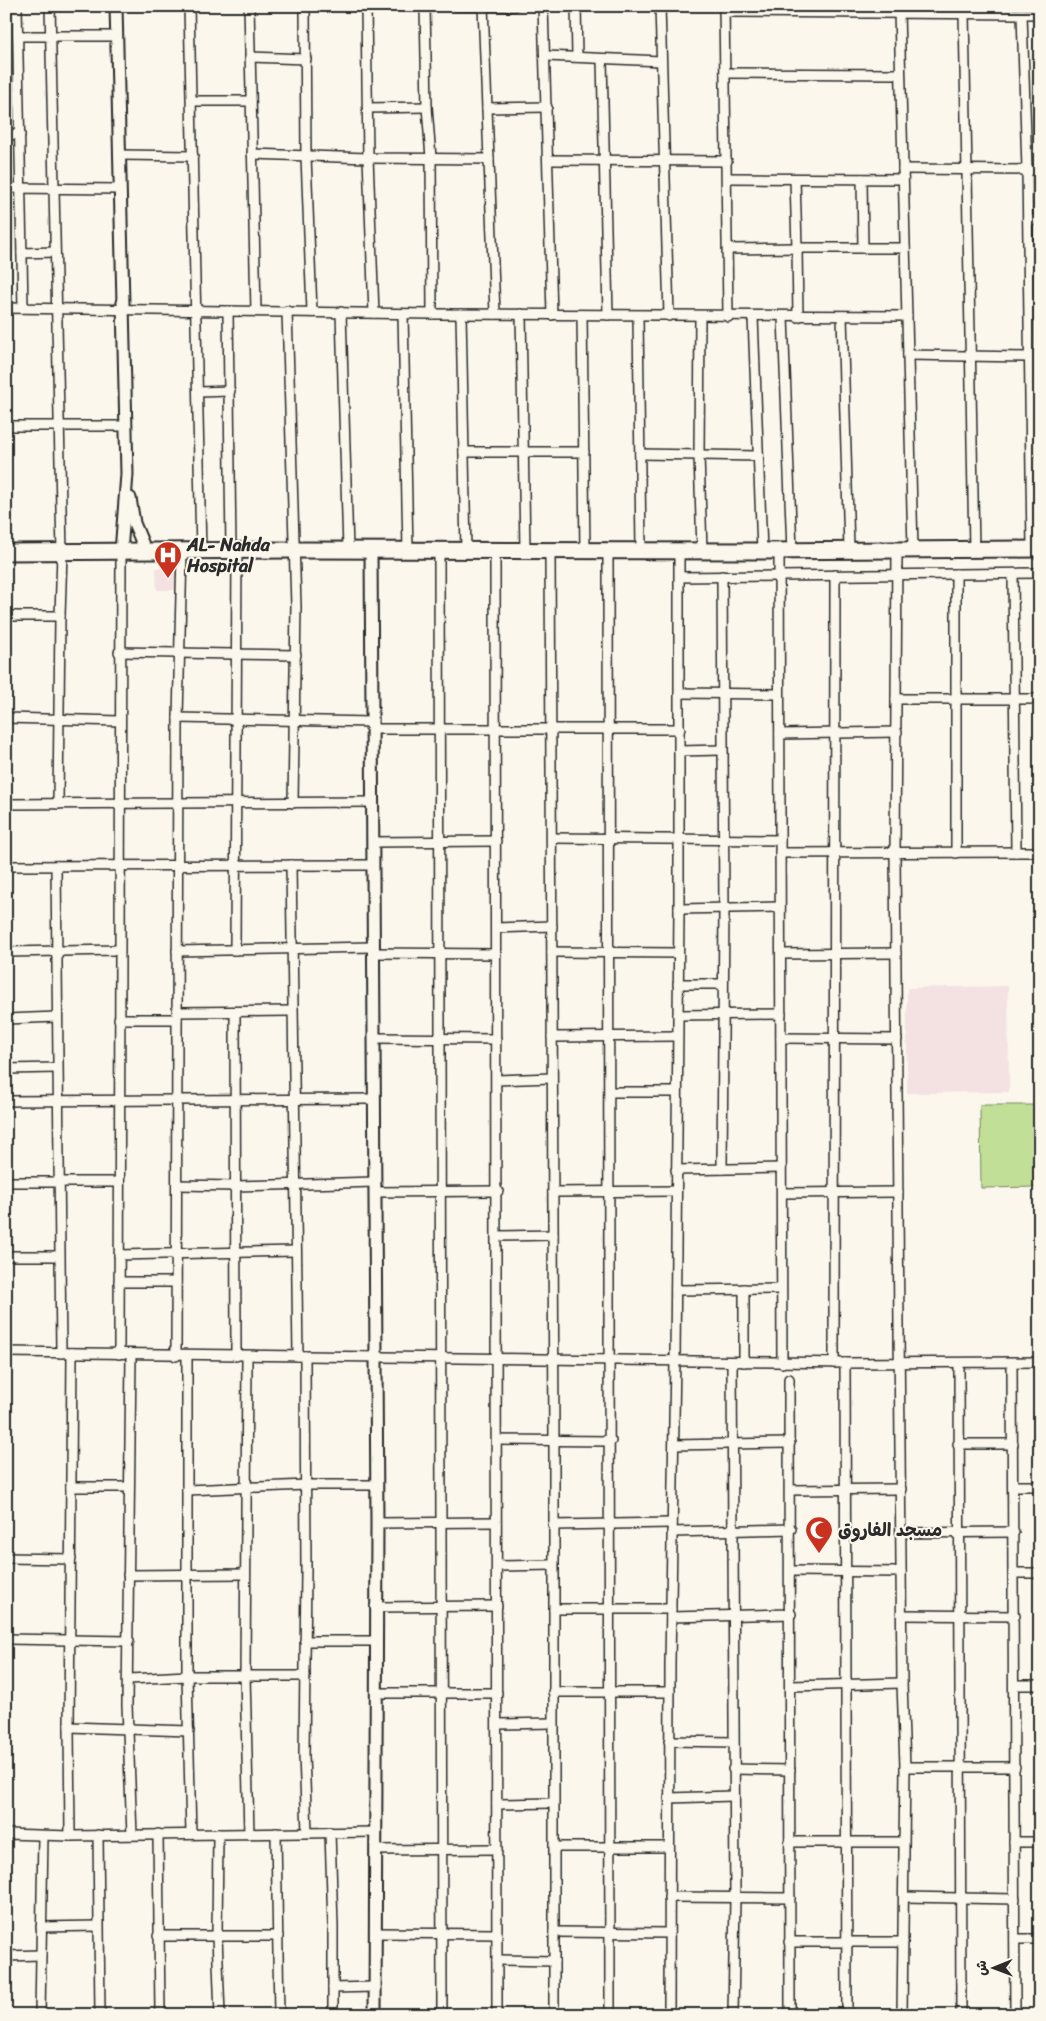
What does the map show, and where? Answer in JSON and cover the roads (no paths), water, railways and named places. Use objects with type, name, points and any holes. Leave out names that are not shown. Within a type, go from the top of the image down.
[{"type":"highway","points":[[6,552],[295,550],[785,551],[1036,548]]},
{"type":"street","points":[[17,6],[22,189],[22,308]]},
{"type":"street","points":[[50,6],[62,552],[58,804]]},
{"type":"street","points":[[116,6],[125,310],[127,474],[121,552],[119,652],[119,1354]]},
{"type":"street","points":[[189,6],[199,392],[201,552]]},
{"type":"street","points":[[249,6],[256,311]]},
{"type":"street","points":[[305,6],[306,156],[312,312]]},
{"type":"street","points":[[366,6],[368,158],[374,312]]},
{"type":"street","points":[[425,6],[427,107],[431,158],[432,314]]},
{"type":"street","points":[[457,6],[514,6]]},
{"type":"street","points":[[483,6],[495,314]]},
{"type":"street","points":[[543,6],[546,56],[552,315]]},
{"type":"street","points":[[576,6],[577,57]]},
{"type":"street","points":[[660,6],[669,316]]},
{"type":"street","points":[[728,317],[724,9],[876,9],[899,12],[934,10],[964,13],[994,10],[1022,14],[1040,14]]},
{"type":"street","points":[[899,12],[913,549]]},
{"type":"street","points":[[964,13],[972,356],[974,549]]},
{"type":"street","points":[[1022,14],[1036,548]]},
{"type":"street","points":[[18,36],[117,36]]},
{"type":"street","points":[[546,56],[602,60],[661,61]]},
{"type":"street","points":[[250,57],[306,59]]},
{"type":"street","points":[[602,60],[606,160],[608,315]]},
{"type":"street","points":[[725,73],[900,74]]},
{"type":"street","points":[[192,101],[251,101]]},
{"type":"street","points":[[368,108],[427,107]]},
{"type":"street","points":[[487,108],[547,107]]},
{"type":"street","points":[[6,134],[20,135]]},
{"type":"street","points":[[120,154],[193,156]]},
{"type":"street","points":[[252,154],[368,158],[489,158]]},
{"type":"street","points":[[548,160],[727,161]]},
{"type":"street","points":[[903,169],[1040,170]]},
{"type":"street","points":[[727,178],[903,179]]},
{"type":"street","points":[[795,179],[798,317]]},
{"type":"street","points":[[862,179],[863,248]]},
{"type":"street","points":[[6,188],[120,189]]},
{"type":"street","points":[[1028,220],[1040,220]]},
{"type":"street","points":[[728,249],[905,248]]},
{"type":"street","points":[[22,253],[55,252]]},
{"type":"street","points":[[6,308],[728,317],[907,316]]},
{"type":"street","points":[[228,311],[234,551],[235,950]]},
{"type":"street","points":[[287,311],[295,550],[296,655],[293,803]]},
{"type":"street","points":[[342,312],[348,550]]},
{"type":"street","points":[[403,314],[408,551]]},
{"type":"street","points":[[461,314],[466,550]]},
{"type":"street","points":[[522,314],[525,550]]},
{"type":"street","points":[[582,315],[585,550]]},
{"type":"street","points":[[638,316],[641,550]]},
{"type":"street","points":[[700,316],[699,455],[702,551]]},
{"type":"street","points":[[842,316],[849,549]]},
{"type":"street","points":[[753,317],[762,551]]},
{"type":"street","points":[[782,1363],[779,575],[785,551],[783,317]]},
{"type":"street","points":[[1030,322],[1040,322]]},
{"type":"street","points":[[908,355],[1030,357]]},
{"type":"street","points":[[199,392],[230,391]]},
{"type":"street","points":[[6,426],[126,426]]},
{"type":"street","points":[[464,452],[584,452]]},
{"type":"street","points":[[640,454],[758,456]]},
{"type":"street","points":[[127,474],[134,523],[146,552]]},
{"type":"street","points":[[897,549],[895,854],[902,1683],[905,1767],[902,2015]]},
{"type":"street","points":[[371,550],[377,1523],[375,1607],[375,2015]]},
{"type":"street","points":[[439,550],[442,2015]]},
{"type":"street","points":[[495,550],[498,1191],[496,1358],[497,2015]]},
{"type":"street","points":[[550,550],[554,1440],[554,2015]]},
{"type":"street","points":[[608,550],[611,1441],[609,1692],[611,1848],[610,2015]]},
{"type":"street","points":[[669,2015],[669,1741],[676,1290],[679,909],[679,551]]},
{"type":"street","points":[[176,1356],[178,718],[182,552]]},
{"type":"street","points":[[680,577],[1040,573]]},
{"type":"street","points":[[956,574],[956,854]]},
{"type":"street","points":[[1013,574],[1016,852]]},
{"type":"street","points":[[834,1363],[836,1192],[835,575]]},
{"type":"street","points":[[722,576],[722,840],[724,908],[722,1169]]},
{"type":"street","points":[[6,616],[60,616]]},
{"type":"street","points":[[119,652],[296,655]]},
{"type":"street","points":[[680,694],[779,694]]},
{"type":"street","points":[[896,699],[1040,699]]},
{"type":"street","points":[[6,718],[120,721]]},
{"type":"street","points":[[178,718],[294,720],[440,728],[610,727],[680,729]]},
{"type":"street","points":[[780,734],[897,732]]},
{"type":"street","points":[[680,751],[722,750]]},
{"type":"street","points":[[6,804],[373,802]]},
{"type":"street","points":[[552,838],[780,840]]},
{"type":"street","points":[[373,842],[496,841]]},
{"type":"street","points":[[780,853],[956,854],[1040,852]]},
{"type":"street","points":[[290,865],[296,1251],[306,1485],[304,1756],[307,1832]]},
{"type":"street","points":[[6,866],[373,865]]},
{"type":"street","points":[[56,866],[61,1353]]},
{"type":"street","points":[[679,909],[780,907]]},
{"type":"street","points":[[496,928],[552,926]]},
{"type":"street","points":[[178,951],[291,948],[441,954],[496,954]]},
{"type":"street","points":[[6,952],[119,950]]},
{"type":"street","points":[[552,952],[678,953]]},
{"type":"street","points":[[781,954],[896,953]]},
{"type":"street","points":[[678,984],[722,984]]},
{"type":"street","points":[[119,1019],[292,1011]]},
{"type":"street","points":[[235,1013],[236,1356]]},
{"type":"street","points":[[678,1015],[781,1014]]},
{"type":"street","points":[[6,1019],[57,1017]]},
{"type":"street","points":[[552,1037],[677,1036]]},
{"type":"street","points":[[374,1038],[496,1039]]},
{"type":"street","points":[[782,1038],[897,1039]]},
{"type":"street","points":[[6,1069],[58,1068]]},
{"type":"street","points":[[497,1080],[552,1078]]},
{"type":"street","points":[[610,1092],[677,1092]]},
{"type":"street","points":[[6,1101],[374,1099]]},
{"type":"street","points":[[676,1170],[781,1168]]},
{"type":"street","points":[[6,1182],[119,1182]]},
{"type":"street","points":[[177,1185],[296,1184],[441,1191],[498,1191]]},
{"type":"street","points":[[553,1192],[676,1191]]},
{"type":"street","points":[[782,1193],[898,1192]]},
{"type":"street","points":[[497,1236],[553,1235]]},
{"type":"street","points":[[119,1255],[296,1251]]},
{"type":"street","points":[[6,1256],[59,1256]]},
{"type":"street","points":[[119,1282],[176,1282]]},
{"type":"street","points":[[744,1289],[744,1362]]},
{"type":"street","points":[[676,1290],[781,1289]]},
{"type":"street","points":[[6,1347],[6,1374]]},
{"type":"street","points":[[6,1352],[176,1356],[610,1359],[845,1364],[1040,1362]]},
{"type":"street","points":[[70,1836],[72,1353]]},
{"type":"street","points":[[131,1355],[128,1729],[132,1835]]},
{"type":"street","points":[[187,1356],[187,1676],[191,1834]]},
{"type":"street","points":[[247,1356],[245,1676],[249,1834]]},
{"type":"street","points":[[732,1362],[735,1898],[733,2015]]},
{"type":"street","points":[[959,1363],[961,2015]]},
{"type":"street","points":[[1012,1363],[1015,1616],[1015,2015]]},
{"type":"street","points":[[845,1364],[847,2015]]},
{"type":"street","points":[[789,1379],[791,1490],[790,2015]]},
{"type":"street","points":[[497,1440],[611,1441]]},
{"type":"street","points":[[674,1445],[790,1443]]},
{"type":"street","points":[[958,1444],[1013,1444]]},
{"type":"street","points":[[187,1490],[306,1485],[376,1485]]},
{"type":"street","points":[[1013,1486],[1040,1486]]},
{"type":"street","points":[[71,1487],[129,1487]]},
{"type":"street","points":[[791,1490],[901,1489]]},
{"type":"street","points":[[377,1523],[496,1522]]},
{"type":"street","points":[[553,1525],[611,1523],[732,1530],[790,1528]]},
{"type":"street","points":[[901,1533],[1014,1532]]},
{"type":"street","points":[[6,1558],[71,1559]]},
{"type":"street","points":[[497,1566],[553,1566]]},
{"type":"street","points":[[791,1571],[901,1572]]},
{"type":"street","points":[[1014,1573],[1040,1573]]},
{"type":"street","points":[[128,1574],[246,1574]]},
{"type":"street","points":[[375,1607],[497,1606]]},
{"type":"street","points":[[554,1608],[610,1609],[732,1617],[791,1614]]},
{"type":"street","points":[[902,1615],[1015,1616]]},
{"type":"street","points":[[6,1639],[129,1641]]},
{"type":"street","points":[[306,1641],[376,1641]]},
{"type":"street","points":[[128,1680],[187,1676],[305,1676]]},
{"type":"street","points":[[791,1686],[902,1683]]},
{"type":"street","points":[[1015,1685],[1040,1685]]},
{"type":"street","points":[[376,1692],[497,1693]]},
{"type":"street","points":[[553,1692],[670,1692]]},
{"type":"street","points":[[497,1724],[553,1723]]},
{"type":"street","points":[[69,1727],[189,1730]]},
{"type":"street","points":[[669,1741],[733,1742]]},
{"type":"street","points":[[905,1767],[1015,1767]]},
{"type":"street","points":[[733,1769],[790,1770]]},
{"type":"street","points":[[669,1798],[733,1796]]},
{"type":"street","points":[[497,1804],[553,1803]]},
{"type":"street","points":[[330,1832],[334,1988],[332,2015]]},
{"type":"street","points":[[6,1834],[70,1836],[376,1832]]},
{"type":"street","points":[[276,1833],[279,2015]]},
{"type":"street","points":[[158,1834],[160,2015]]},
{"type":"street","points":[[218,1834],[217,1936],[220,2015]]},
{"type":"street","points":[[98,1835],[100,2015]]},
{"type":"street","points":[[40,2015],[43,1836]]},
{"type":"street","points":[[790,1842],[903,1842]]},
{"type":"street","points":[[1014,1842],[1040,1842]]},
{"type":"street","points":[[554,1848],[669,1848]]},
{"type":"street","points":[[376,1850],[497,1849]]},
{"type":"street","points":[[669,1897],[790,1898]]},
{"type":"street","points":[[904,1897],[1015,1898]]},
{"type":"street","points":[[41,1927],[98,1926]]},
{"type":"street","points":[[554,1932],[669,1933]]},
{"type":"street","points":[[375,1933],[497,1934]]},
{"type":"street","points":[[158,1936],[278,1936]]},
{"type":"street","points":[[1014,1939],[1040,1939]]},
{"type":"street","points":[[789,1942],[903,1942]]},
{"type":"street","points":[[6,1956],[41,1955]]},
{"type":"street","points":[[497,1960],[554,1961]]},
{"type":"street","points":[[334,1988],[375,1987]]},
{"type":"place","name":"AL- Nahda Hospital","points":[[168,579]]},
{"type":"place","name":"مسجد الفاروق","points":[[819,1554]]}]
